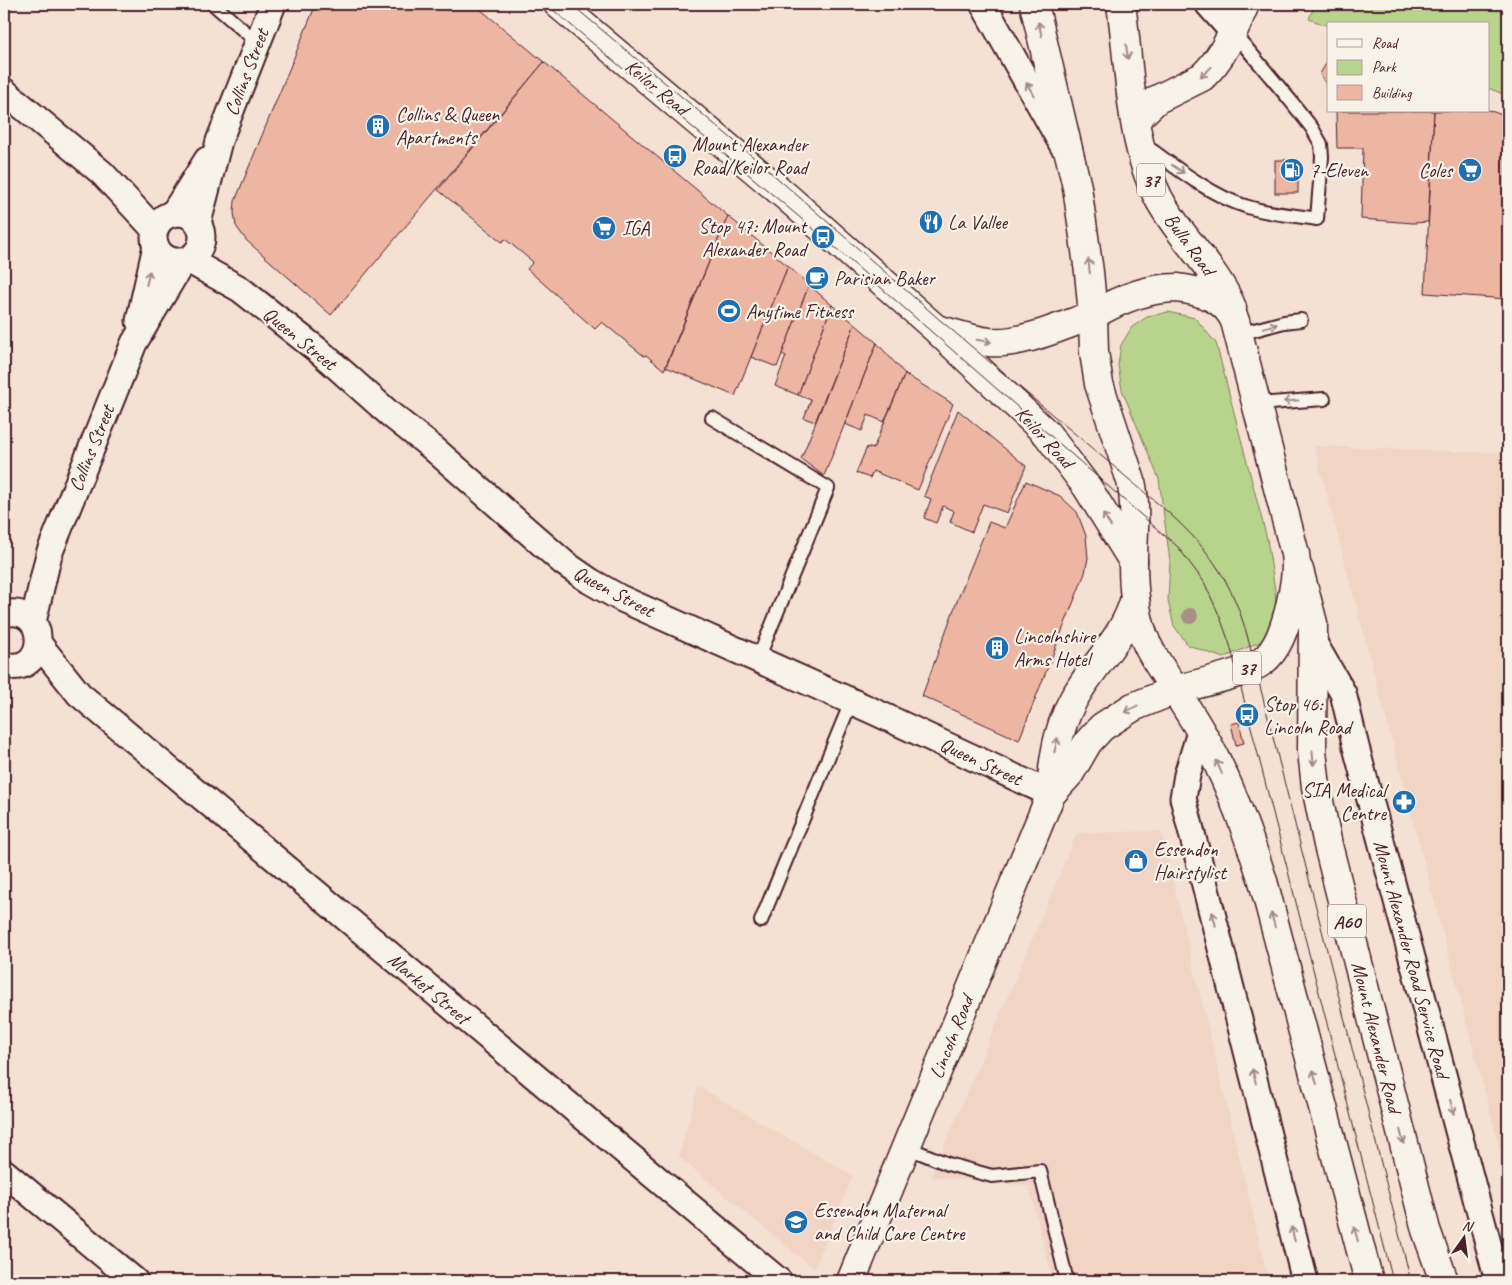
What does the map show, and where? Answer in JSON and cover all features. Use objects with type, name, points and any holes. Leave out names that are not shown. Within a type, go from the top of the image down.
[{"type":"main road","name":"Keilor Road","points":[[558,4],[788,198],[936,329],[1055,444],[1086,486],[1133,561]]},
{"type":"main road","name":"37","points":[[1034,4],[1072,161],[1086,246],[1093,315],[1093,346],[1099,384],[1134,494],[1135,528],[1133,561],[1138,622],[1147,645],[1176,690],[1254,666],[1268,656],[1285,625],[1296,572],[1295,554],[1239,334],[1232,315],[1227,308],[1206,294],[1188,289],[1169,288],[1152,291],[1111,305],[1093,315]]},
{"type":"main road","name":"Bulla Road","points":[[1122,4],[1137,130],[1146,169],[1157,194],[1173,222],[1226,295],[1239,334]]},
{"type":"main road","points":[[1137,130],[1156,100],[1202,77],[1208,71],[1218,59],[1233,32],[1245,4]]},
{"type":"main road","name":"Keilor Road","points":[[936,329],[976,340],[998,342],[1031,336],[1093,315]]},
{"type":"main road","name":"Mount Alexander Road","points":[[1295,554],[1312,616],[1314,643],[1312,751],[1316,787],[1328,845],[1426,1230],[1444,1281]]},
{"type":"main road","name":"Lincoln Road","points":[[852,1281],[1051,794],[1054,754],[1068,711],[1080,687],[1123,629],[1135,598]]},
{"type":"main road","points":[[1176,690],[1214,758],[1237,807],[1263,881],[1369,1281]]},
{"type":"main road","name":"Lincoln Road","points":[[1051,794],[1070,773],[1088,742],[1102,727],[1133,707],[1176,690]]},
{"type":"street","name":"Collins Street","points":[[134,343],[193,246],[219,141],[273,4]]},
{"type":"street","points":[[983,4],[1072,161]]},
{"type":"street","points":[[1208,4],[1233,32]]},
{"type":"street","points":[[4,91],[163,226]]},
{"type":"street","name":"Collins Street","points":[[22,623],[134,343],[163,226],[219,141]]},
{"type":"street","points":[[180,213],[187,214],[193,246],[174,261],[160,253],[163,226],[180,213]]},
{"type":"street","name":"Queen Street","points":[[193,246],[240,289],[320,352],[391,415],[434,449],[564,563],[590,581],[620,598],[758,659],[1051,794]]},
{"type":"street","points":[[11,670],[30,659],[36,652],[22,623]]},
{"type":"street","name":"Market Street","points":[[22,623],[79,694],[779,1281]]},
{"type":"street","name":"Mount Alexander Road Service Road","points":[[1314,643],[1339,686],[1347,706],[1361,766],[1498,1281]]},
{"type":"street","name":"Market Street","points":[[11,670],[79,694]]},
{"type":"street","points":[[1200,732],[1186,775],[1183,798],[1306,1281]]},
{"type":"street","points":[[4,1172],[135,1281]]},
{"type":"lane","points":[[213,4],[257,42]]},
{"type":"lane","points":[[1137,130],[1177,169],[1206,187],[1244,206],[1318,219],[1322,156],[1320,144],[1312,128],[1233,32]]},
{"type":"lane","points":[[1239,334],[1284,322],[1301,320]]},
{"type":"lane","points":[[1257,404],[1324,399]]},
{"type":"lane","points":[[712,418],[828,488],[758,659]]},
{"type":"lane","points":[[761,921],[851,702]]},
{"type":"lane","points":[[906,1147],[948,1164],[992,1176],[1040,1171],[1067,1281]]},
{"type":"shaded area","points":[[1314,446],[1508,453],[1508,525],[1501,525],[1508,566],[1508,1180]]},
{"type":"shaded area","points":[[1161,831],[1269,1281],[1053,1281],[1029,1186],[931,1177],[1077,833]]},
{"type":"shaded area","name":"Essendon Maternal and Child Care Centre","points":[[698,1086],[853,1176],[814,1269],[679,1157]]},
{"type":"green space","points":[[1315,4],[1508,4],[1508,96],[1490,89],[1490,22],[1327,22],[1327,26],[1309,19]]},
{"type":"green space","points":[[1168,312],[1195,318],[1216,343],[1267,539],[1277,616],[1270,633],[1260,642],[1223,658],[1188,645],[1174,626],[1168,601],[1170,561],[1159,479],[1122,390],[1118,365],[1121,345],[1132,327],[1147,317]]},
{"type":"building","name":"Collins & Queen Apartments","points":[[316,4],[474,4],[544,62],[331,315],[246,240],[236,226],[234,213],[235,201]]},
{"type":"building","name":"IGA","points":[[544,62],[728,216],[664,370],[602,322],[595,329],[527,269],[533,262],[505,239],[502,242],[438,190]]},
{"type":"building","points":[[1327,62],[1327,86],[1320,74]]},
{"type":"building","name":"Coles","points":[[1490,111],[1508,117],[1508,299],[1425,293],[1434,112]]},
{"type":"building","points":[[1336,112],[1434,112],[1428,222],[1413,223],[1361,219],[1363,148],[1337,148]]},
{"type":"building","points":[[1275,160],[1298,160],[1298,193],[1275,193]]},
{"type":"building","name":"Anytime Fitness","points":[[728,216],[788,266],[735,396],[666,367]]},
{"type":"building","points":[[788,266],[809,285],[777,367],[751,357]]},
{"type":"building","points":[[809,285],[832,305],[798,395],[775,386],[786,356],[782,354]]},
{"type":"building","points":[[832,305],[855,324],[815,422],[804,418],[811,400],[798,395]]},
{"type":"building","points":[[855,324],[877,343],[824,476],[801,459]]},
{"type":"building","points":[[877,343],[905,374],[884,422],[868,415],[862,431],[845,424]]},
{"type":"building","points":[[905,374],[953,404],[918,490],[873,471],[870,478],[856,473],[867,447],[873,449]]},
{"type":"building","points":[[958,410],[1026,466],[1007,513],[983,504],[972,532],[950,522],[954,511],[943,506],[936,523],[924,518],[931,499],[924,496]]},
{"type":"building","name":"Lincolnshire Arms Hotel","points":[[1026,481],[1060,496],[1077,512],[1086,536],[1088,558],[1085,573],[1019,740],[922,696],[989,522],[1005,528]]},
{"type":"building","points":[[1239,722],[1244,743],[1236,745],[1231,724]]},
{"type":"tram line","points":[[546,4],[823,237],[1178,547],[1204,582],[1230,645],[1393,1281]]},
{"type":"tram line","points":[[571,4],[744,149],[940,320],[1169,513],[1196,540],[1218,568],[1234,599],[1247,635],[1411,1281]]},
{"type":"place","name":"Collins & Queen Apartments","points":[[378,126]]},
{"type":"place","name":"Mount Alexander Road/Keilor Road","points":[[675,156]]},
{"type":"place","name":"7-Eleven","points":[[1292,170]]},
{"type":"place","name":"Coles","points":[[1470,170]]},
{"type":"place","name":"La Vallee","points":[[931,222]]},
{"type":"place","name":"IGA","points":[[604,228]]},
{"type":"place","name":"Stop 47: Mount Alexander Road","points":[[823,237]]},
{"type":"place","name":"Parisian Baker","points":[[817,278]]},
{"type":"place","name":"Anytime Fitness","points":[[729,311]]},
{"type":"place","name":"Lincolnshire Arms Hotel","points":[[997,648]]},
{"type":"place","name":"Stop 46: Lincoln Road","points":[[1247,715]]},
{"type":"place","name":"SIA Medical Centre","points":[[1404,802]]},
{"type":"place","name":"Essendon Hairstylist","points":[[1136,861]]},
{"type":"place","name":"Essendon Maternal and Child Care Centre","points":[[796,1222]]}]
